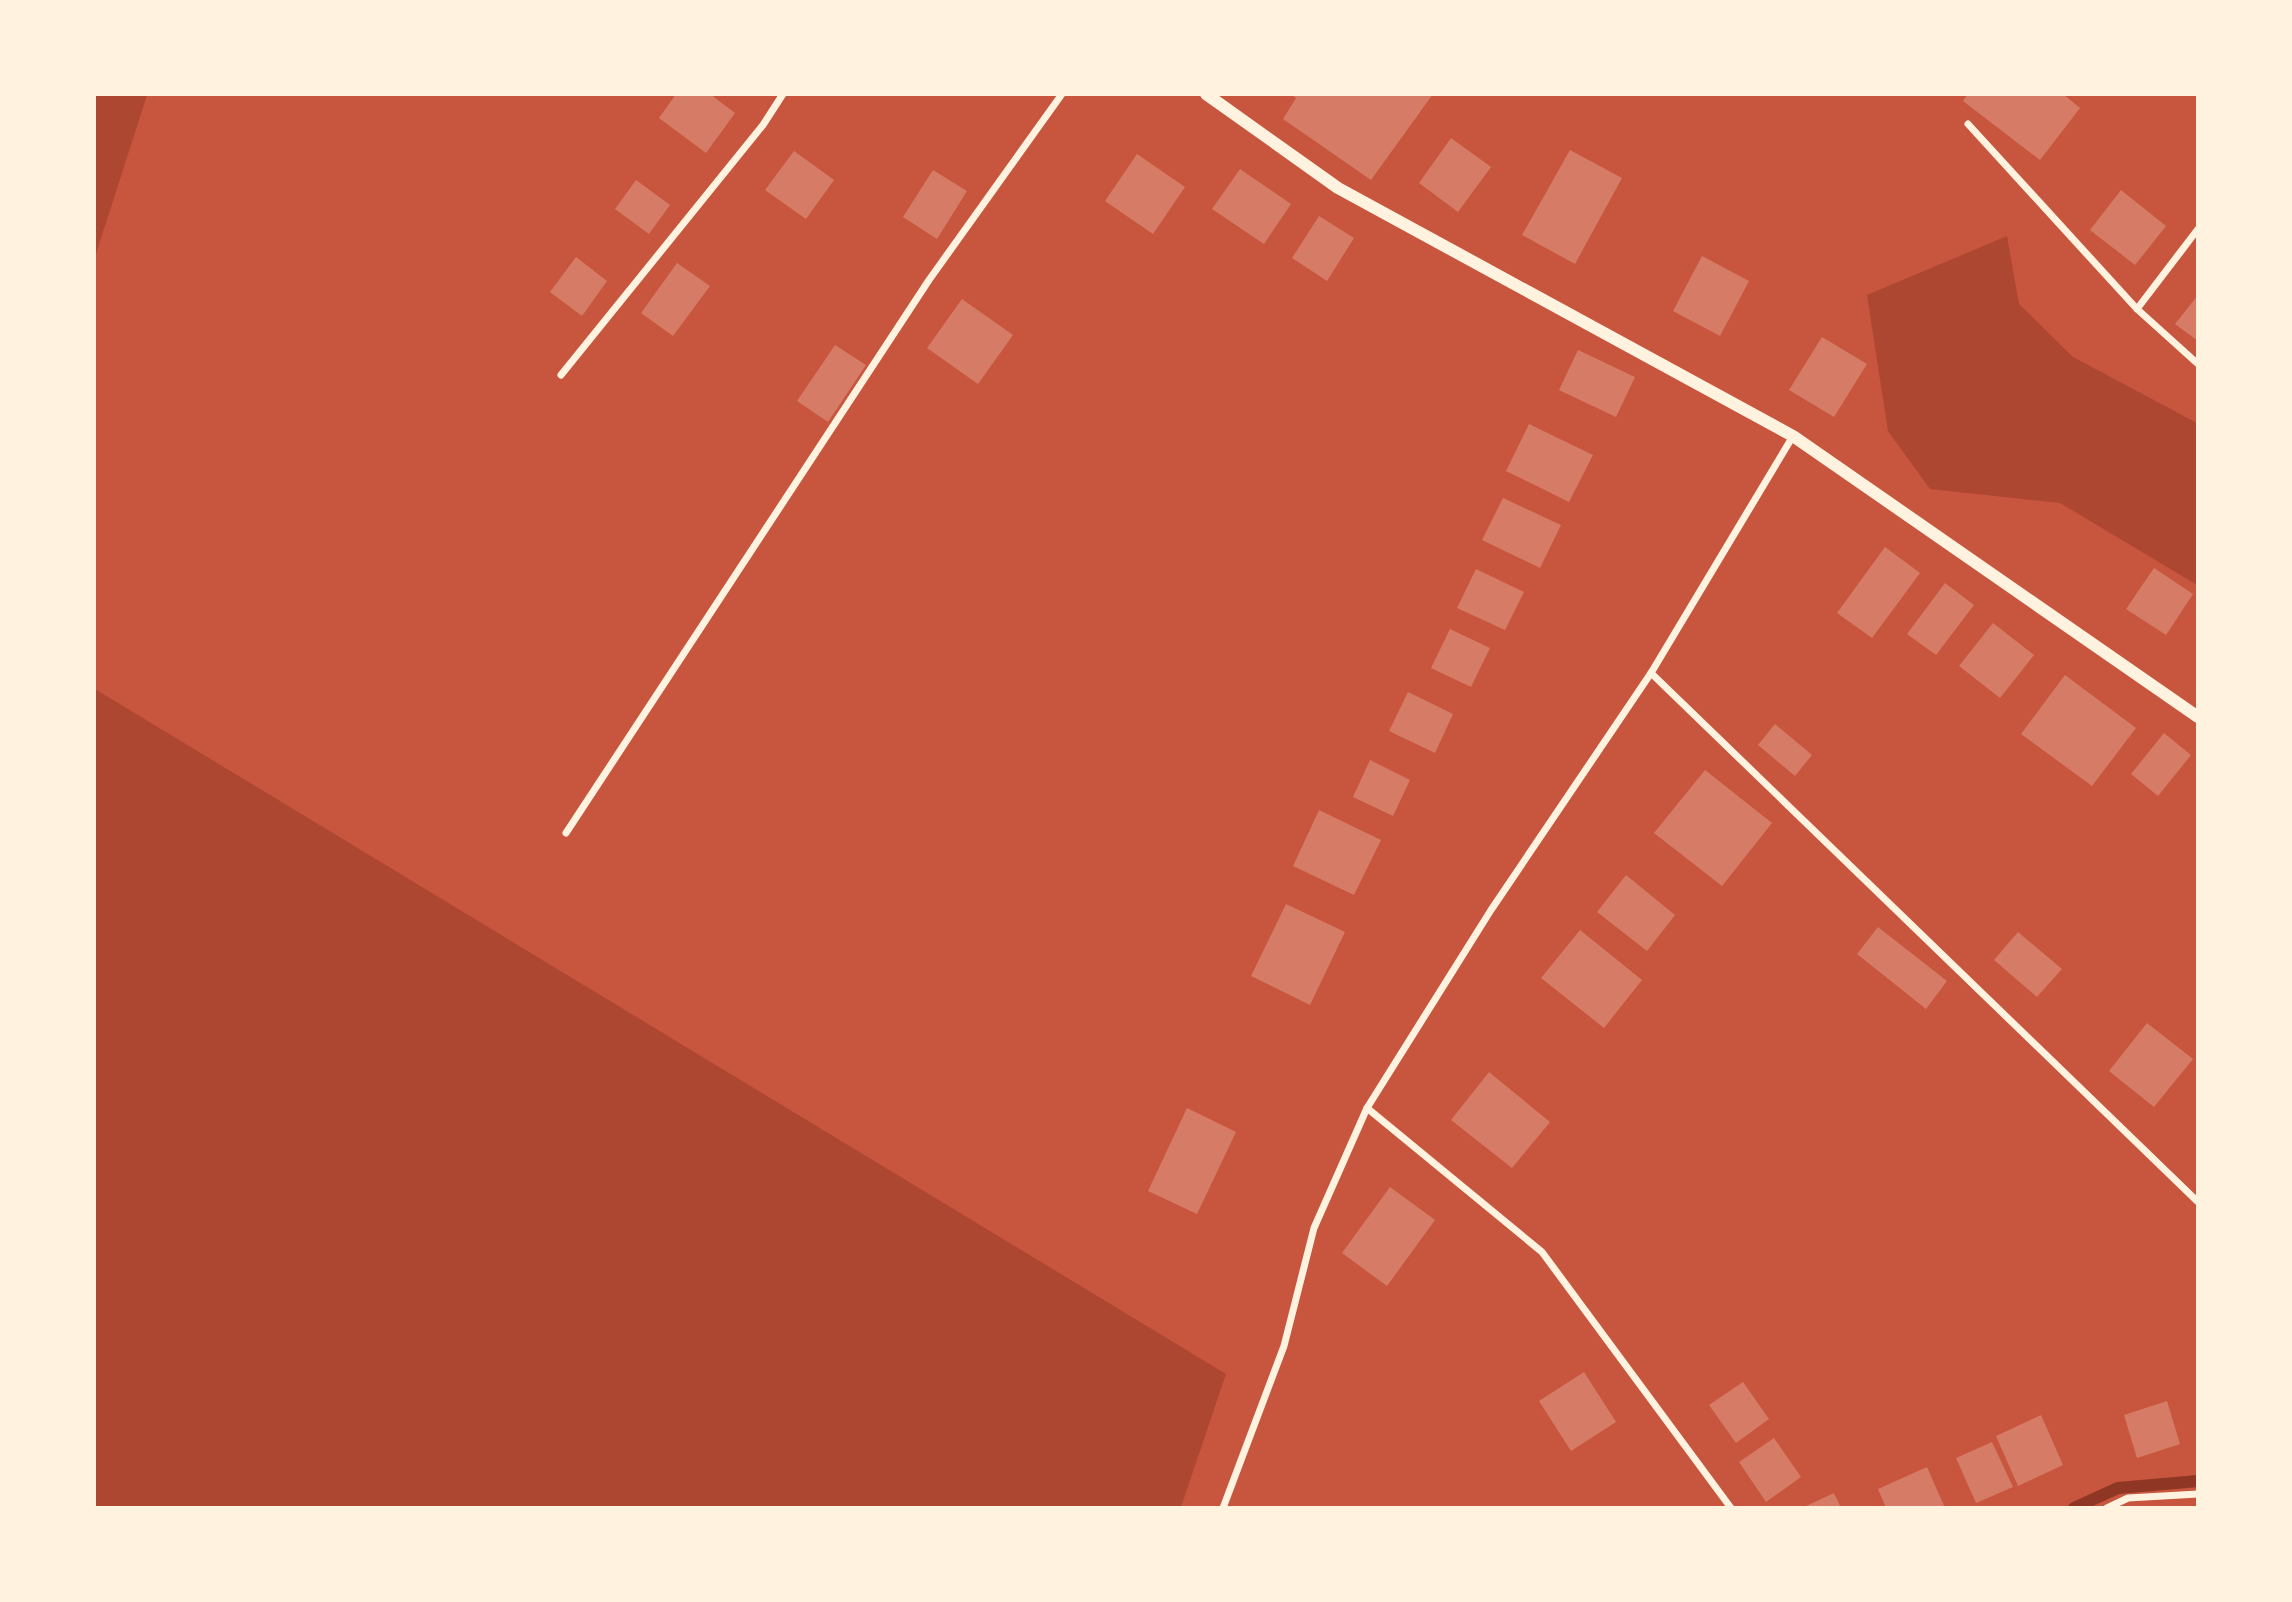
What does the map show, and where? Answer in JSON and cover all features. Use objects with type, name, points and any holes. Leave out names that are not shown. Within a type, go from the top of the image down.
[{"type":"street","points":[[561,375],[763,125],[783,94]]},
{"type":"street","points":[[566,833],[929,280],[1062,94]]},
{"type":"street","points":[[1206,94],[1338,188],[1793,436],[2197,717]]},
{"type":"street","points":[[1968,124],[2137,309],[2197,363]]},
{"type":"street","points":[[2137,309],[2197,229]]},
{"type":"street","points":[[1223,1507],[1284,1346],[1314,1228],[1367,1108],[1491,910],[1651,673],[1793,436]]},
{"type":"street","points":[[1651,673],[2197,1202]]},
{"type":"street","points":[[1367,1108],[1542,1252],[1731,1507]]},
{"type":"street","points":[[2107,1507],[2129,1498],[2197,1494]]},
{"type":"shaded area","points":[[94,95],[147,95],[95,257]]},
{"type":"shaded area","points":[[2007,236],[2019,304],[2073,357],[2197,423],[2197,585],[2060,503],[1930,489],[1888,431],[1867,295]]},
{"type":"shaded area","points":[[95,689],[1226,1374],[1181,1507],[95,1507]]},
{"type":"building","points":[[676,94],[710,94],[735,113],[706,153],[659,118]]},
{"type":"building","points":[[1291,94],[1433,94],[1371,180],[1283,119],[1296,98]]},
{"type":"building","points":[[1968,94],[2063,94],[2080,108],[2040,160],[1963,101]]},
{"type":"building","points":[[1451,138],[1491,167],[1458,212],[1419,183]]},
{"type":"building","points":[[1570,150],[1622,178],[1575,264],[1522,235]]},
{"type":"building","points":[[794,151],[834,180],[806,219],[765,190]]},
{"type":"building","points":[[1137,154],[1185,187],[1153,234],[1105,201]]},
{"type":"building","points":[[1240,169],[1291,204],[1264,244],[1212,209]]},
{"type":"building","points":[[933,170],[967,191],[937,239],[903,217]]},
{"type":"building","points":[[636,180],[670,205],[649,234],[615,209]]},
{"type":"building","points":[[2121,190],[2166,226],[2135,265],[2090,230]]},
{"type":"building","points":[[1319,216],[1354,238],[1327,281],[1292,258]]},
{"type":"building","points":[[1702,256],[1749,281],[1720,336],[1673,311]]},
{"type":"building","points":[[576,257],[607,281],[582,316],[550,292]]},
{"type":"building","points":[[677,263],[710,286],[673,336],[641,313]]},
{"type":"building","points":[[2198,295],[2198,341],[2175,324]]},
{"type":"building","points":[[962,299],[1013,335],[978,384],[927,348]]},
{"type":"building","points":[[1822,337],[1867,364],[1834,417],[1789,390]]},
{"type":"building","points":[[835,345],[866,365],[828,422],[797,401]]},
{"type":"building","points":[[1578,350],[1635,377],[1616,417],[1559,390]]},
{"type":"building","points":[[1529,424],[1593,455],[1569,502],[1506,471]]},
{"type":"building","points":[[1503,498],[1561,525],[1540,568],[1482,540]]},
{"type":"building","points":[[1885,547],[1920,573],[1872,638],[1837,613]]},
{"type":"building","points":[[2154,568],[2193,594],[2166,635],[2126,609]]},
{"type":"building","points":[[1476,569],[1524,592],[1505,630],[1457,608]]},
{"type":"building","points":[[1945,583],[1974,605],[1936,655],[1907,634]]},
{"type":"building","points":[[1993,623],[2034,655],[2000,698],[1959,666]]},
{"type":"building","points":[[1450,629],[1490,648],[1471,687],[1431,668]]},
{"type":"building","points":[[2065,675],[2136,728],[2092,786],[2021,734]]},
{"type":"building","points":[[1408,692],[1453,714],[1435,753],[1389,731]]},
{"type":"building","points":[[1775,724],[1812,755],[1795,776],[1758,745]]},
{"type":"building","points":[[2164,733],[2191,755],[2158,796],[2131,774]]},
{"type":"building","points":[[1370,760],[1410,780],[1393,816],[1353,797]]},
{"type":"building","points":[[1705,770],[1772,823],[1722,886],[1654,833]]},
{"type":"building","points":[[1319,810],[1381,840],[1354,895],[1293,866]]},
{"type":"building","points":[[1626,875],[1675,915],[1647,951],[1597,912]]},
{"type":"building","points":[[1286,904],[1345,932],[1310,1005],[1251,976]]},
{"type":"building","points":[[1878,927],[1947,981],[1926,1009],[1857,954]]},
{"type":"building","points":[[1580,930],[1642,980],[1604,1028],[1541,978]]},
{"type":"building","points":[[2018,932],[2062,969],[2037,997],[1994,960]]},
{"type":"building","points":[[2147,1023],[2193,1059],[2154,1107],[2109,1071]]},
{"type":"building","points":[[1489,1072],[1550,1122],[1512,1168],[1451,1120]]},
{"type":"building","points":[[1187,1108],[1236,1132],[1197,1214],[1148,1191]]},
{"type":"building","points":[[1390,1187],[1435,1220],[1387,1286],[1342,1253]]},
{"type":"building","points":[[1584,1372],[1616,1422],[1571,1451],[1539,1401]]},
{"type":"building","points":[[1743,1382],[1769,1419],[1736,1443],[1709,1405]]},
{"type":"building","points":[[2167,1401],[2180,1444],[2137,1458],[2124,1415]]},
{"type":"building","points":[[2041,1415],[2063,1465],[2018,1486],[1996,1436]]},
{"type":"building","points":[[1774,1438],[1801,1477],[1766,1502],[1739,1462]]},
{"type":"building","points":[[1992,1442],[2013,1487],[1976,1503],[1956,1458]]},
{"type":"building","points":[[1927,1467],[1945,1508],[1886,1508],[1878,1489]]},
{"type":"building","points":[[1834,1493],[1841,1508],[1802,1508]]},
{"type":"waterway","points":[[2074,1508],[2118,1488],[2198,1481]]}]
